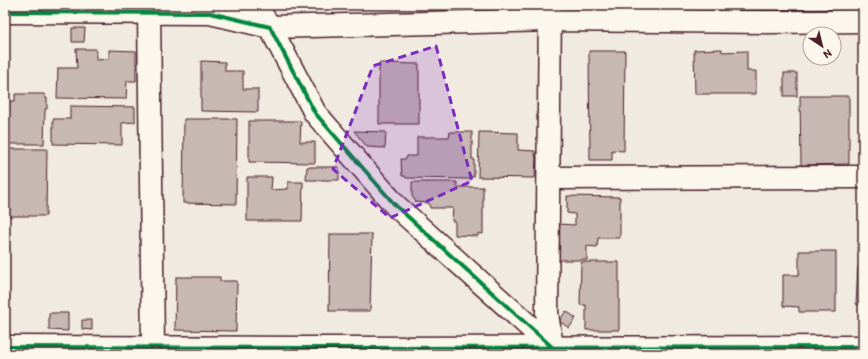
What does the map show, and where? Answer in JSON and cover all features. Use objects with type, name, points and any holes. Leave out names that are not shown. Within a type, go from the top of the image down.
[{"type":"street","points":[[255,5],[270,27],[315,113],[395,205],[551,351]]},
{"type":"street","points":[[5,12],[210,13],[270,27],[550,12],[770,22],[863,21]]},
{"type":"street","points":[[550,12],[547,313],[551,351]]},
{"type":"street","points":[[149,13],[153,347]]},
{"type":"street","points":[[549,178],[863,177]]},
{"type":"street","points":[[5,347],[118,351],[153,347],[551,351],[863,348]]},
{"type":"highlighted area","points":[[436,46],[472,181],[390,218],[333,169],[373,66]]},
{"type":"building","points":[[72,28],[85,28],[84,42],[72,42]]},
{"type":"building","points":[[76,49],[96,49],[96,60],[109,59],[109,50],[136,51],[136,81],[127,81],[126,99],[57,98],[58,68],[77,68]]},
{"type":"building","points":[[722,49],[722,52],[747,51],[747,71],[756,71],[756,94],[695,94],[694,50]]},
{"type":"building","points":[[589,51],[625,51],[624,151],[612,150],[612,160],[590,160]]},
{"type":"building","points":[[201,61],[225,62],[225,71],[243,71],[243,89],[258,89],[258,112],[201,111]]},
{"type":"building","points":[[379,63],[419,64],[419,124],[379,124]]},
{"type":"building","points":[[784,73],[797,73],[797,96],[784,96]]},
{"type":"building","points":[[15,94],[44,94],[45,98],[47,98],[47,109],[45,109],[44,144],[5,144],[5,101],[15,101]]},
{"type":"building","points":[[800,96],[849,96],[849,164],[801,165]]},
{"type":"building","points":[[70,106],[135,107],[135,122],[122,123],[122,145],[53,144],[53,119],[70,119]]},
{"type":"building","points":[[184,119],[237,119],[236,204],[183,203]]},
{"type":"building","points":[[249,121],[301,121],[300,142],[315,142],[315,163],[249,162]]},
{"type":"building","points":[[354,131],[386,132],[385,148],[367,147]]},
{"type":"building","points":[[450,132],[472,132],[474,177],[471,176],[471,179],[406,178],[405,176],[402,176],[401,159],[406,159],[407,156],[417,156],[417,137],[449,137]]},
{"type":"building","points":[[479,132],[518,133],[518,150],[535,151],[535,178],[478,177]]},
{"type":"building","points":[[5,149],[47,149],[46,216],[5,216]]},
{"type":"building","points":[[307,167],[339,167],[339,180],[306,180]]},
{"type":"building","points":[[247,177],[272,177],[271,190],[288,189],[288,182],[303,182],[302,221],[247,221]]},
{"type":"building","points":[[412,182],[457,182],[457,187],[483,187],[483,234],[478,233],[478,236],[455,235],[455,221],[452,221],[453,208],[430,208],[429,203],[416,202],[412,196]]},
{"type":"building","points":[[567,196],[620,197],[620,238],[598,238],[597,247],[587,246],[587,260],[557,260],[558,224],[575,225],[575,214],[567,213]]},
{"type":"building","points":[[330,234],[372,234],[370,311],[329,311]]},
{"type":"building","points":[[799,251],[836,251],[836,312],[799,312],[799,307],[783,306],[783,275],[799,275]]},
{"type":"building","points":[[581,262],[619,262],[619,330],[586,330],[586,305],[580,305]]},
{"type":"building","points":[[858,267],[863,267],[863,323],[860,323],[861,305],[856,304]]},
{"type":"building","points":[[176,277],[220,277],[220,281],[237,281],[236,331],[175,330]]},
{"type":"building","points":[[566,311],[576,318],[569,328],[559,321]]},
{"type":"building","points":[[49,313],[68,313],[68,331],[49,330]]},
{"type":"building","points":[[82,320],[92,320],[92,330],[82,329]]},
{"type":"cycle path","points":[[5,12],[210,13],[270,27],[315,113],[395,205],[552,347]]},
{"type":"cycle path","points":[[5,347],[863,347]]}]
